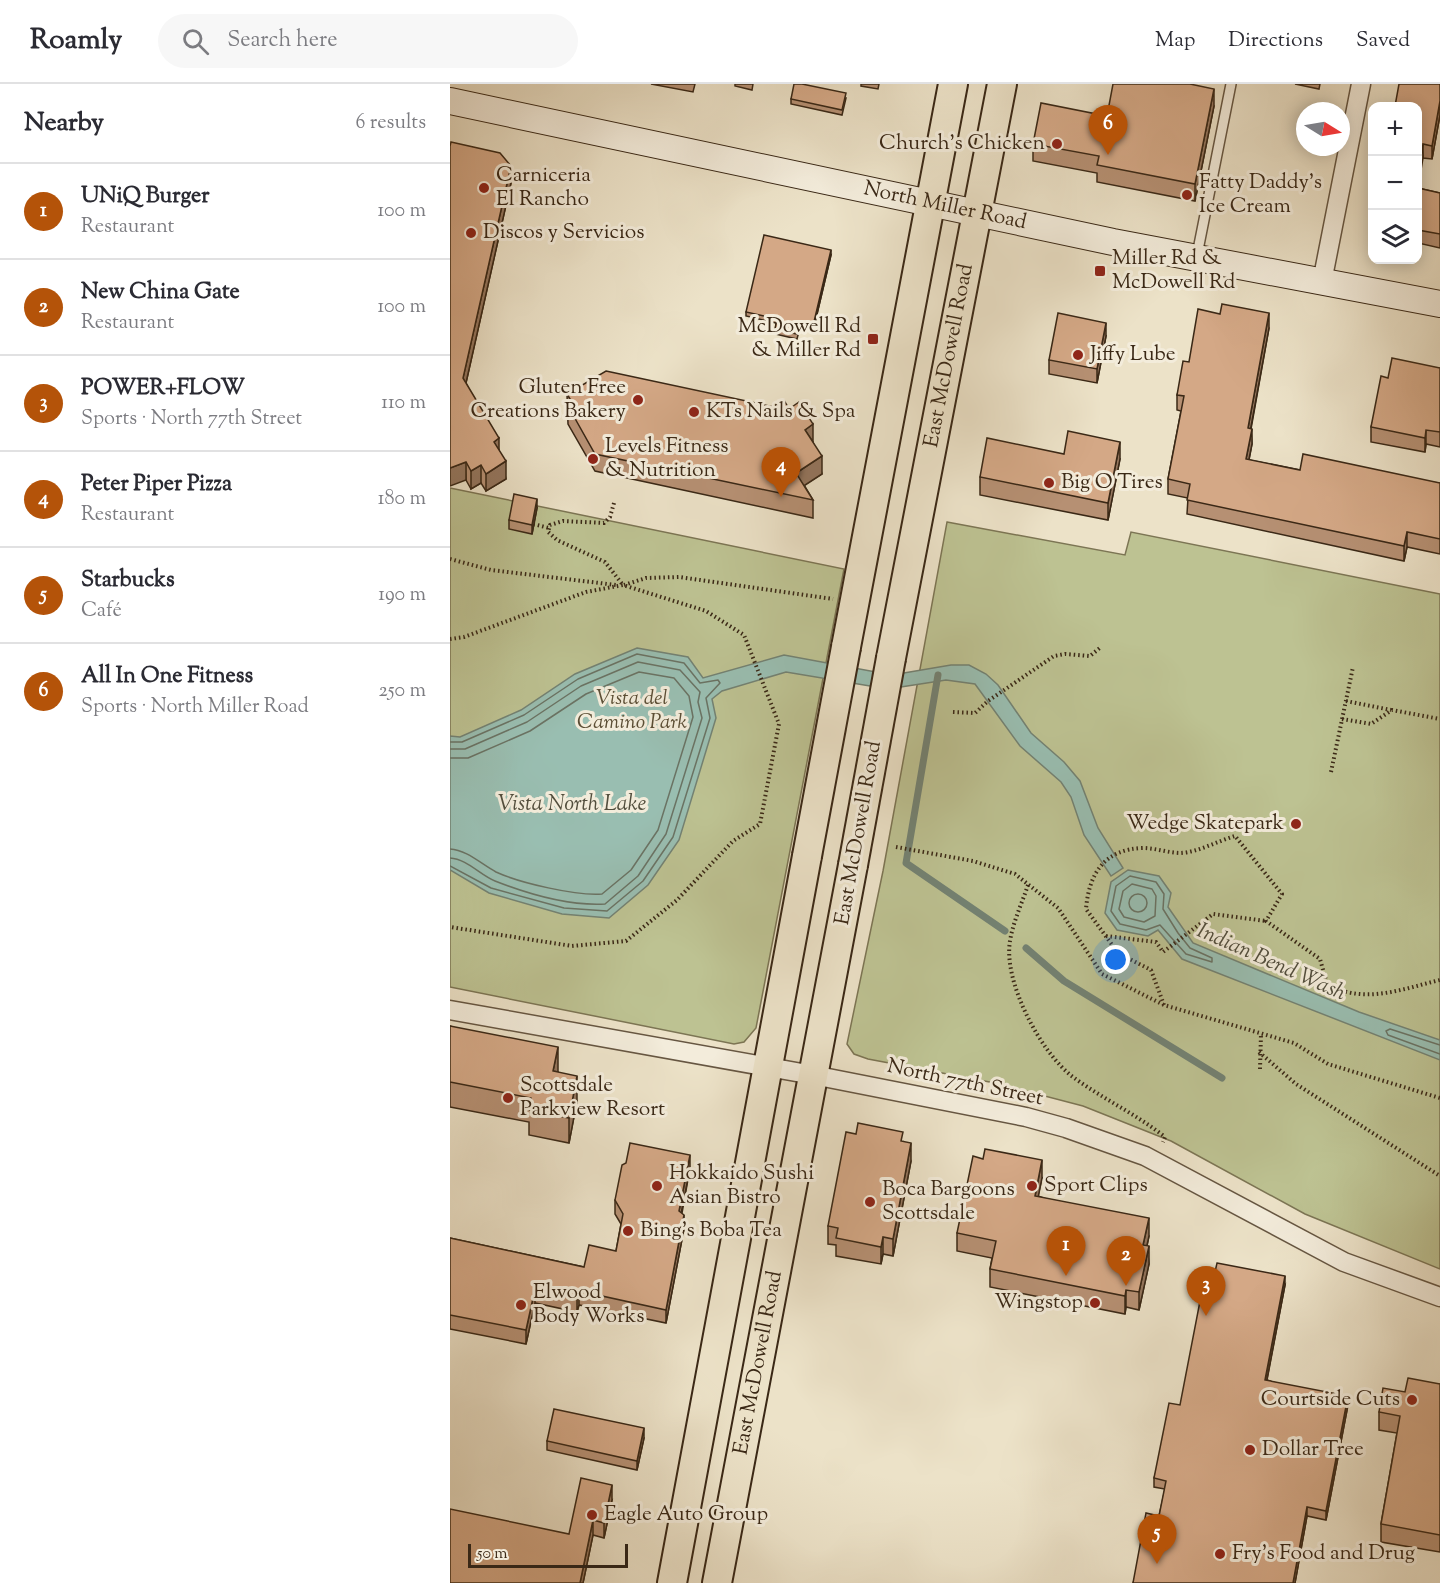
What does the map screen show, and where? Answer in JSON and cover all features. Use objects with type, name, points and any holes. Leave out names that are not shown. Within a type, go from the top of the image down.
[{"type":"main road","name":"East McDowell Road","points":[[672,1583],[952,84]]},
{"type":"main road","name":"East McDowell Road","points":[[717,1583],[854,865],[891,658],[1002,84]]},
{"type":"street","points":[[1322,282],[1361,84]]},
{"type":"street","name":"North Miller Road","points":[[450,101],[1197,259],[1440,304]]},
{"type":"street","name":"North 77th Street","points":[[450,1010],[813,1075],[1026,1117],[1145,1156],[1317,1249],[1369,1273],[1440,1297]]},
{"type":"lane","points":[[1197,259],[1231,84]]},
{"type":"path","points":[[614,503],[610,517],[604,523],[563,521],[550,525],[548,532],[557,540],[605,562],[624,585]]},
{"type":"path","points":[[528,523],[549,528]]},
{"type":"path","points":[[450,559],[491,570],[624,585],[706,611],[744,635],[779,724],[760,824],[733,841],[677,900],[626,941],[572,946],[450,927]]},
{"type":"path","points":[[450,639],[464,637],[586,592],[624,585],[645,578],[679,577],[833,600]]},
{"type":"path","points":[[953,712],[975,713],[988,700],[1059,654],[1090,656],[1101,647]]},
{"type":"path","points":[[1331,772],[1353,667]]},
{"type":"path","points":[[1346,701],[1440,719]]},
{"type":"path","points":[[1342,719],[1371,724],[1392,710]]},
{"type":"path","points":[[1164,1005],[1151,970],[1118,953],[1086,909],[1088,887],[1096,869],[1118,853],[1142,848],[1182,853],[1235,836],[1282,894],[1266,921]]},
{"type":"path","points":[[899,847],[973,861],[1015,874],[1058,908],[1102,974],[1164,1005],[1294,1043],[1328,1064],[1440,1098]]},
{"type":"path","points":[[1028,885],[1010,941],[1010,963],[1020,999],[1051,1056],[1073,1077],[1143,1119],[1165,1137],[1163,1142]]},
{"type":"path","points":[[1105,936],[1156,942],[1163,952],[1213,915],[1266,921],[1320,959],[1327,984],[1337,990],[1369,996],[1381,995],[1440,980]]},
{"type":"path","points":[[1260,1068],[1261,1034]]},
{"type":"path","points":[[1259,1052],[1296,1084],[1440,1176]]},
{"type":"green space","name":"Vista del Camino Park","points":[[450,488],[844,569],[756,1028],[744,1042],[734,1044],[450,987]]},
{"type":"green space","points":[[947,522],[1125,555],[1131,532],[1440,594],[1440,1269],[1305,1214],[1171,1141],[1083,1106],[995,1083],[868,1059],[854,1054],[847,1044],[883,871]]},
{"type":"water","name":"Vista North Lake","points":[[637,648],[688,657],[703,678],[784,655],[892,675],[951,665],[969,665],[986,674],[998,685],[1031,733],[1064,762],[1080,781],[1098,828],[1123,868],[1111,876],[1084,835],[1071,797],[1061,782],[1020,746],[975,684],[946,680],[888,689],[786,672],[722,691],[712,699],[716,718],[679,840],[648,885],[609,918],[562,914],[489,893],[450,870],[450,736],[460,737],[521,710],[575,674]]},
{"type":"water","points":[[1128,870],[1159,876],[1171,893],[1168,907],[1193,943],[1359,1012],[1440,1040],[1440,1060],[1182,959],[1158,930],[1148,936],[1117,930],[1105,913],[1111,882]]},
{"type":"building","points":[[794,84],[846,93],[842,110],[791,99]]},
{"type":"building","points":[[1113,84],[1190,84],[1214,89],[1195,184],[1097,165],[1099,156],[1033,144],[1041,103],[1107,116]]},
{"type":"building","points":[[1399,84],[1440,84],[1440,101],[1432,146],[1423,144],[1422,150],[1422,102],[1396,102]]},
{"type":"building","points":[[451,142],[500,153],[511,166],[463,378],[499,438],[494,442],[506,461],[486,474],[481,465],[471,471],[466,462],[450,468]]},
{"type":"building","points":[[1422,189],[1440,193],[1440,234],[1422,231]]},
{"type":"building","points":[[764,235],[831,250],[813,326],[800,323],[797,334],[775,329],[777,319],[746,312]]},
{"type":"building","points":[[1222,304],[1269,313],[1248,428],[1252,429],[1246,459],[1300,470],[1303,454],[1440,483],[1440,539],[1407,532],[1404,546],[1187,500],[1190,484],[1168,479],[1184,396],[1177,395],[1183,361],[1189,362],[1198,309],[1220,314]]},
{"type":"building","name":"Jiffy Lube","points":[[1058,313],[1106,323],[1097,369],[1049,360]]},
{"type":"building","points":[[1392,358],[1440,368],[1440,432],[1426,430],[1425,438],[1371,427],[1381,376],[1388,378]]},
{"type":"building","points":[[606,371],[774,407],[784,400],[789,409],[799,402],[813,424],[805,430],[822,456],[796,473],[813,500],[595,454],[568,406],[573,404],[567,394]]},
{"type":"building","name":"Big O Tires","points":[[1068,431],[1120,442],[1108,503],[980,477],[987,438],[1064,454]]},
{"type":"building","points":[[514,494],[537,499],[532,525],[509,520]]},
{"type":"building","points":[[450,1026],[558,1047],[553,1071],[577,1076],[569,1118],[529,1110],[531,1098],[450,1082]]},
{"type":"building","name":"Boca Bargoons Scottsdale","points":[[858,1123],[903,1132],[901,1141],[911,1143],[893,1239],[883,1237],[881,1247],[836,1238],[838,1228],[828,1226],[846,1132],[856,1134]]},
{"type":"building","points":[[630,1143],[690,1155],[679,1211],[684,1215],[666,1310],[579,1291],[577,1299],[535,1289],[526,1330],[450,1315],[450,1238],[584,1267],[589,1245],[616,1251],[623,1214],[615,1200],[622,1165],[626,1163]]},
{"type":"building","points":[[985,1149],[1042,1160],[1035,1196],[1149,1218],[1143,1245],[1149,1246],[1139,1292],[1126,1290],[1125,1296],[990,1269],[996,1241],[957,1233],[973,1156],[983,1159]]},
{"type":"building","points":[[1217,1263],[1285,1276],[1265,1380],[1348,1396],[1326,1511],[1307,1507],[1293,1583],[1133,1583],[1146,1513],[1159,1516],[1166,1481],[1154,1478],[1169,1403],[1180,1405],[1206,1270],[1215,1272]]},
{"type":"building","points":[[1408,1378],[1440,1384],[1440,1535],[1381,1524],[1400,1416],[1379,1412],[1383,1388],[1405,1392]]},
{"type":"building","points":[[554,1409],[644,1428],[637,1461],[547,1441]]},
{"type":"building","points":[[581,1478],[612,1485],[604,1523],[593,1520],[580,1583],[450,1583],[450,1509],[569,1534]]},
{"type":"waterway","points":[[938,675],[906,863],[1005,931]]},
{"type":"waterway","points":[[1026,948],[1064,981],[1222,1078]]},
{"type":"place","name":"Church's Chicken","points":[[1057,144]]},
{"type":"place","name":"All In One Fitness","points":[[1108,155]]},
{"type":"place","name":"Carniceria El Rancho","points":[[484,188]]},
{"type":"place","name":"Fatty Daddy's Ice Cream","points":[[1187,195]]},
{"type":"place","name":"Discos y Servicios","points":[[471,233]]},
{"type":"place","name":"Miller Rd & McDowell Rd","points":[[1100,271]]},
{"type":"place","name":"McDowell Rd & Miller Rd","points":[[873,339]]},
{"type":"place","name":"Jiffy Lube","points":[[1078,355]]},
{"type":"place","name":"Gluten Free Creations Bakery","points":[[638,400]]},
{"type":"place","name":"KTs Nails & Spa","points":[[694,412]]},
{"type":"place","name":"Levels Fitness & Nutrition","points":[[593,459]]},
{"type":"place","name":"Big O Tires","points":[[1049,483]]},
{"type":"place","name":"Peter Piper Pizza","points":[[781,497]]},
{"type":"place","name":"Wedge Skatepark","points":[[1296,824]]},
{"type":"place","name":"Scottsdale Parkview Resort","points":[[508,1098]]},
{"type":"place","name":"Hokkaido Sushi Asian Bistro","points":[[657,1186]]},
{"type":"place","name":"Sport Clips","points":[[1032,1186]]},
{"type":"place","name":"Boca Bargoons Scottsdale","points":[[870,1202]]},
{"type":"place","name":"Bing's Boba Tea","points":[[628,1231]]},
{"type":"place","name":"UNiQ Burger","points":[[1066,1276]]},
{"type":"place","name":"New China Gate","points":[[1126,1286]]},
{"type":"place","name":"Wingstop","points":[[1095,1303]]},
{"type":"place","name":"Elwood Body Works","points":[[521,1305]]},
{"type":"place","name":"POWER+FLOW","points":[[1206,1316]]},
{"type":"place","name":"Courtside Cuts","points":[[1412,1400]]},
{"type":"place","name":"Dollar Tree","points":[[1250,1450]]},
{"type":"place","name":"Eagle Auto Group","points":[[592,1515]]},
{"type":"place","name":"Fry's Food and Drug","points":[[1220,1554]]},
{"type":"place","name":"Starbucks","points":[[1157,1564]]},
{"type":"water label","name":"Indian Bend Wash","points":[[1271,963]]}]
